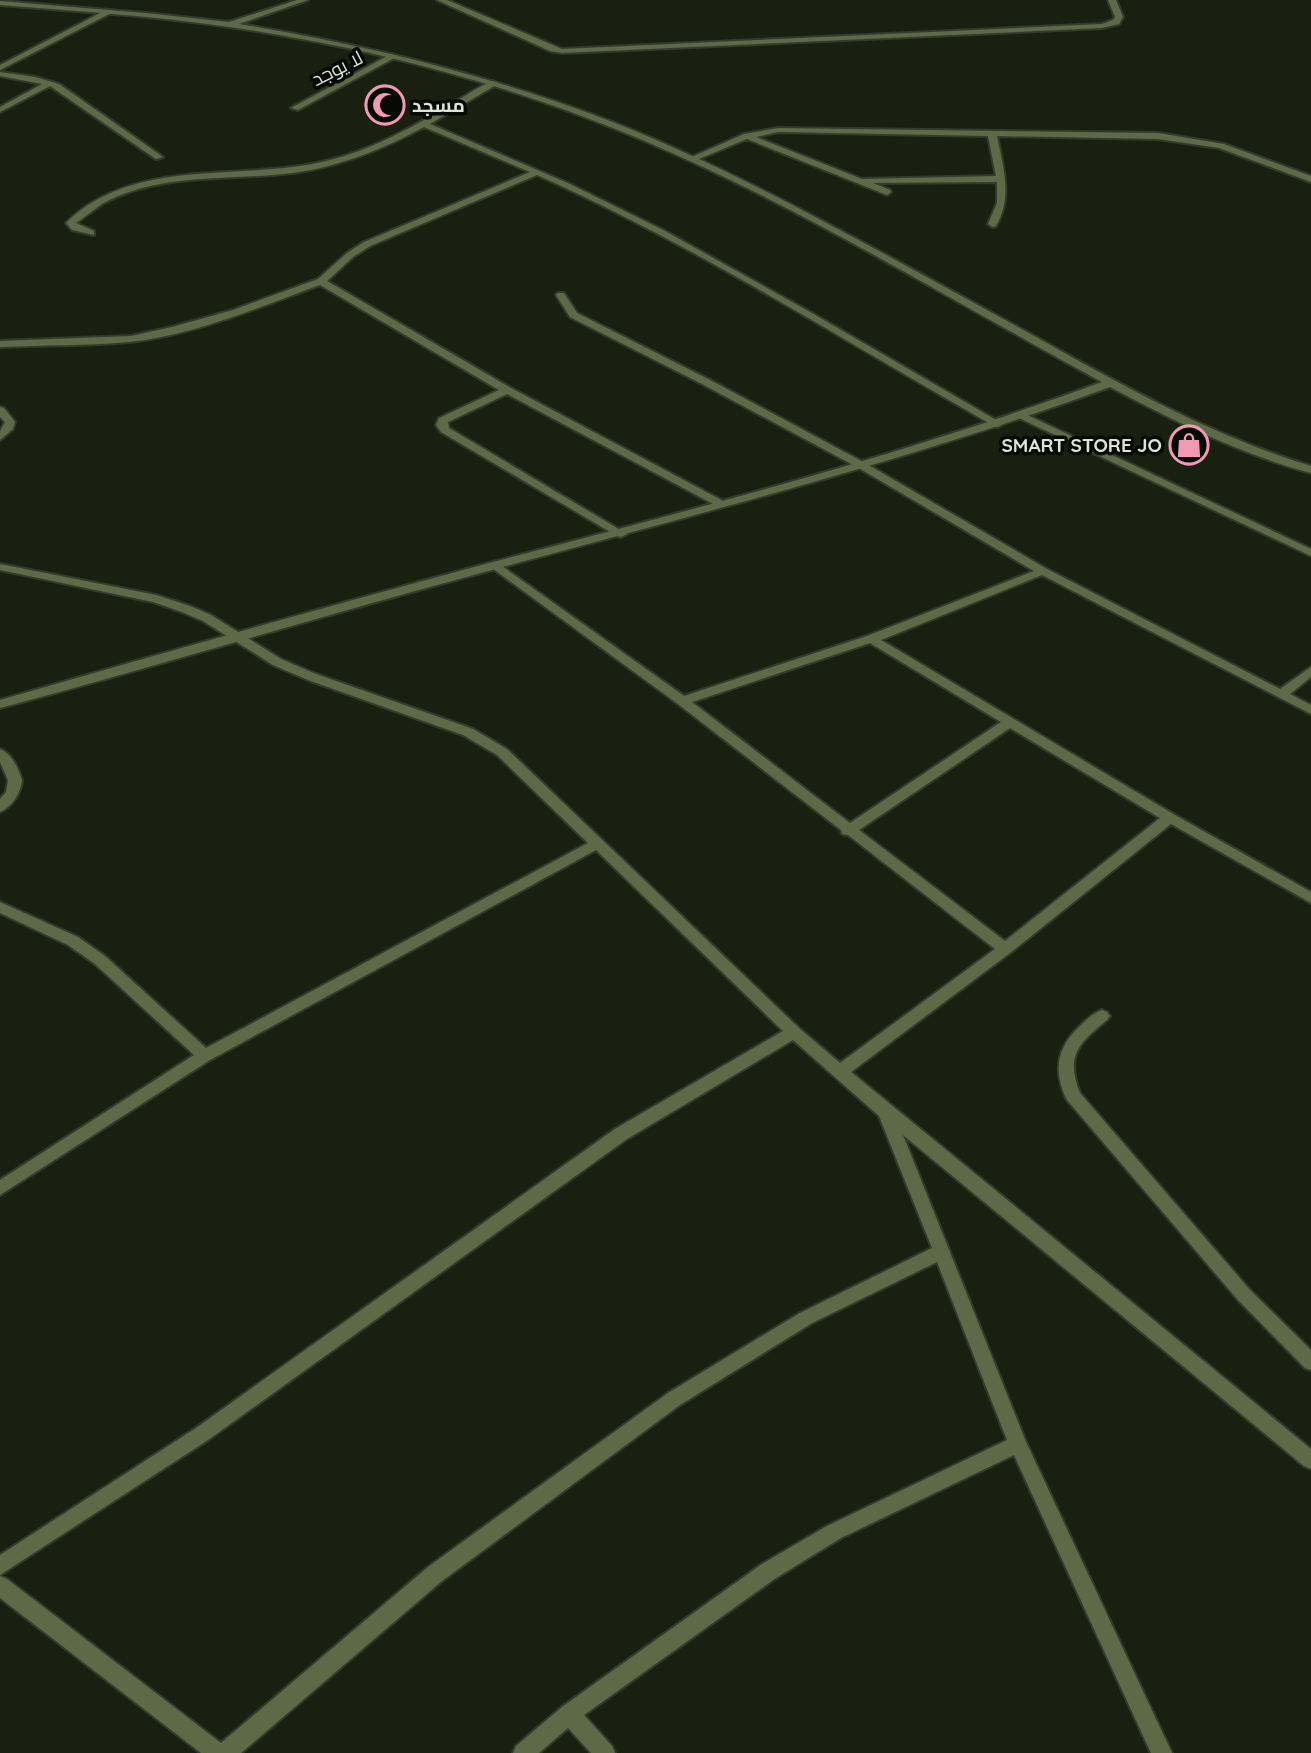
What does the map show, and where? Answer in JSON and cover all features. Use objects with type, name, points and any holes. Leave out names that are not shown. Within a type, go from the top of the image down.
[{"type":"street","points":[[231,25],[304,0]]},
{"type":"street","points":[[441,0],[562,51],[1102,26],[1116,22],[1119,17],[1112,0]]},
{"type":"street","points":[[1,4],[231,25],[394,57],[493,83],[553,103],[691,159],[896,263],[1110,383],[1223,437],[1311,470]]},
{"type":"street","points":[[0,68],[109,12]]},
{"type":"street","name":"لا يوجد","points":[[295,108],[394,57]]},
{"type":"street","points":[[0,74],[50,83],[159,157]]},
{"type":"street","points":[[0,110],[50,83]]},
{"type":"street","points":[[91,233],[75,228],[71,223],[114,196],[143,184],[323,165],[368,153],[493,83]]},
{"type":"street","points":[[424,124],[537,172],[685,246],[998,424]]},
{"type":"street","points":[[691,159],[747,135],[805,129],[1158,136],[1220,146],[1311,179]]},
{"type":"street","points":[[992,134],[1001,179],[1001,210],[993,224]]},
{"type":"street","points":[[747,135],[887,192]]},
{"type":"street","points":[[0,344],[141,337],[236,312],[321,281],[367,244],[537,172]]},
{"type":"street","points":[[859,181],[1001,179]]},
{"type":"street","points":[[321,281],[507,390],[722,504]]},
{"type":"street","points":[[561,295],[573,315],[861,465],[1043,571],[1311,710]]},
{"type":"street","points":[[0,704],[234,637],[621,534],[861,465],[1023,416],[1110,383]]},
{"type":"street","points":[[507,390],[443,420],[442,425],[445,430],[621,534]]},
{"type":"street","points":[[0,410],[10,422],[0,437]]},
{"type":"street","points":[[1023,416],[1311,553]]},
{"type":"street","points":[[495,566],[682,701],[847,831],[1005,949]]},
{"type":"street","points":[[0,567],[156,599],[208,618],[234,637],[278,662],[312,677],[468,732],[502,752],[794,1031],[885,1111],[1311,1460]]},
{"type":"street","points":[[682,701],[871,639],[1043,571]]},
{"type":"street","points":[[871,639],[1170,818],[1311,898]]},
{"type":"street","points":[[1281,695],[1311,671]]},
{"type":"street","points":[[847,831],[1010,722]]},
{"type":"street","points":[[0,752],[13,769],[16,782],[9,798],[0,807]]},
{"type":"street","points":[[841,1071],[1005,949],[1170,818]]},
{"type":"street","points":[[0,1188],[205,1056],[600,843]]},
{"type":"street","points":[[0,907],[73,941],[100,960],[205,1056]]},
{"type":"street","points":[[1102,1016],[1078,1035],[1068,1048],[1064,1063],[1066,1079],[1073,1096],[1244,1295],[1311,1362]]},
{"type":"street","points":[[0,1566],[202,1434],[621,1134],[794,1031]]},
{"type":"street","points":[[885,1111],[1018,1444],[1162,1753]]},
{"type":"street","points":[[225,1753],[435,1574],[674,1399],[806,1318],[942,1252]]},
{"type":"street","points":[[523,1753],[569,1714],[769,1571],[834,1532],[1018,1444]]},
{"type":"street","points":[[0,1586],[218,1753]]},
{"type":"street","points":[[569,1714],[605,1753]]},
{"type":"place","name":"مسجد","points":[[385,105]]},
{"type":"place","name":"SMART STORE JO","points":[[1189,445]]}]
